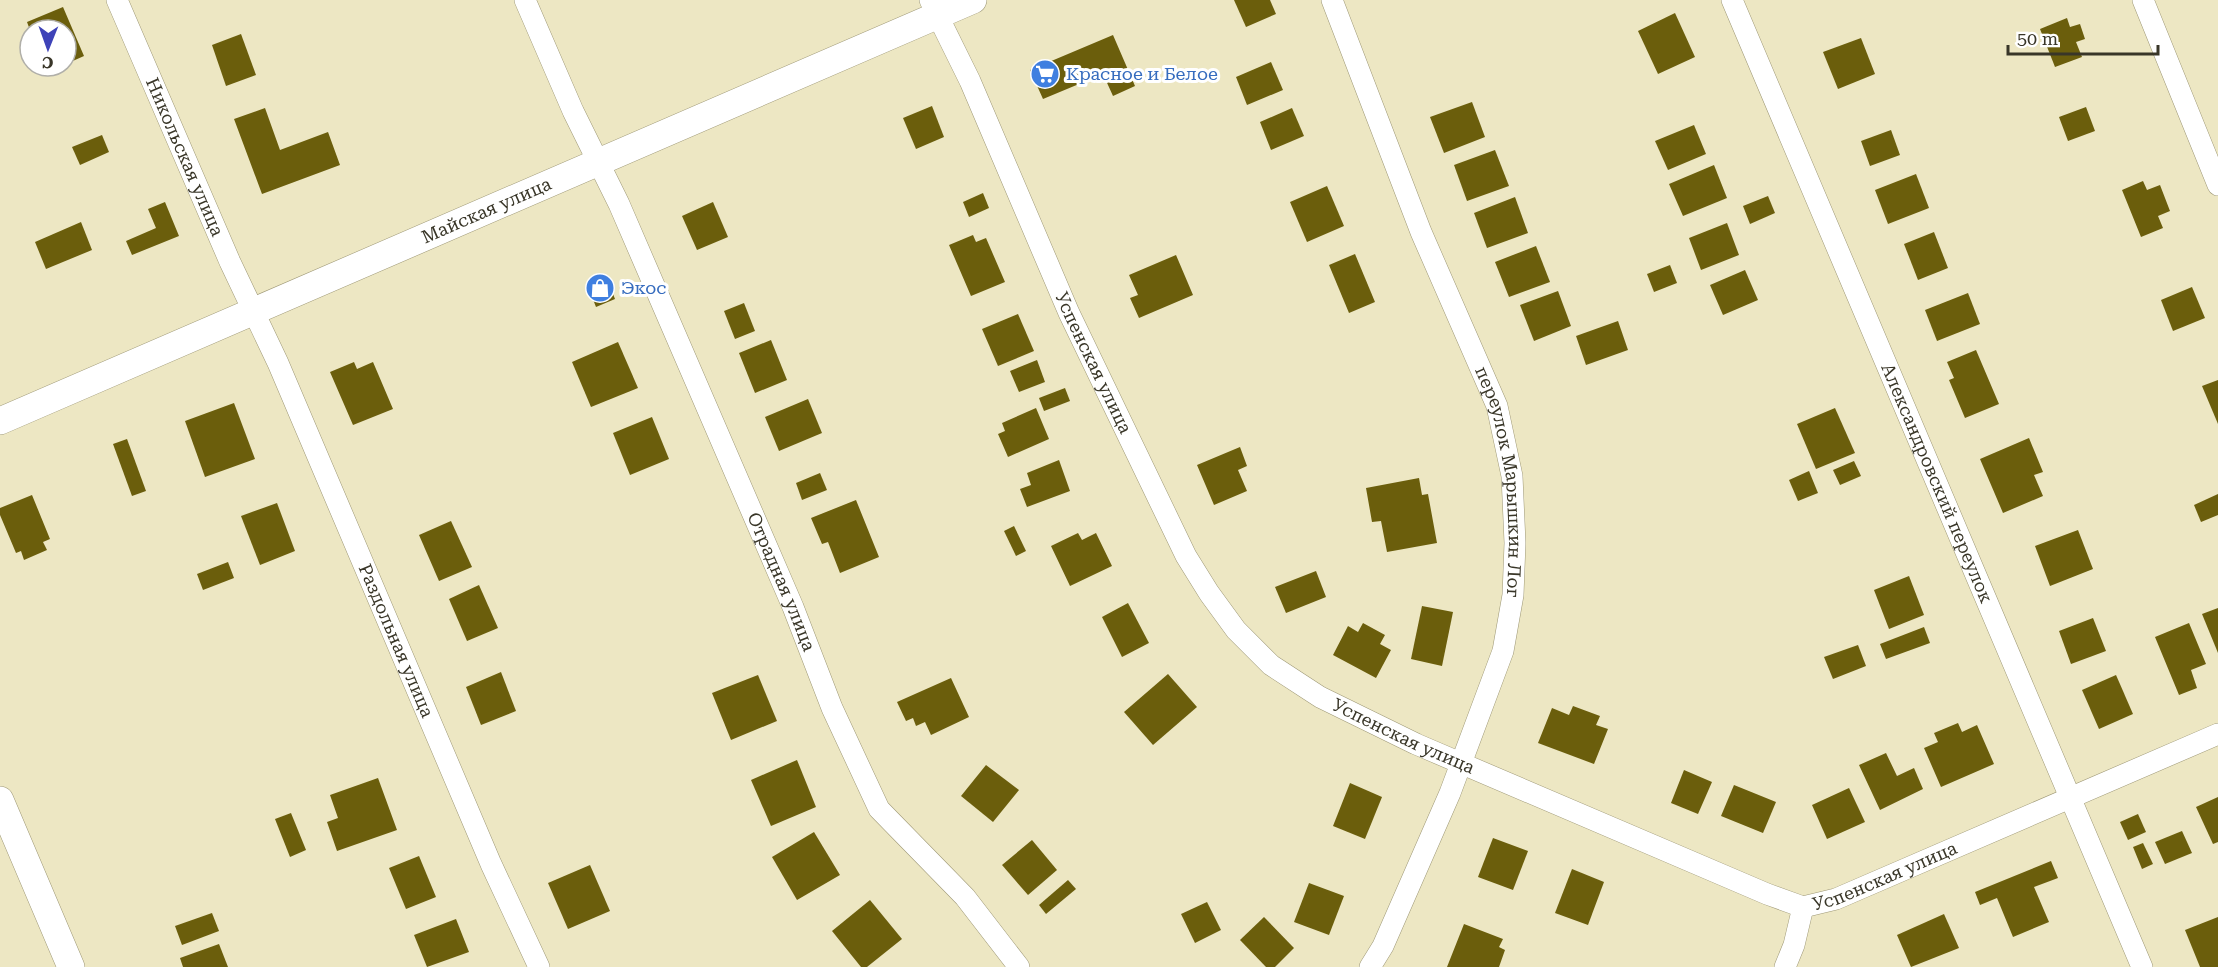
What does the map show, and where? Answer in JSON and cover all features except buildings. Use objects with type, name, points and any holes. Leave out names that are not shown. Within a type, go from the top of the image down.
[{"type":"street","name":"Никольская улица","points":[[117,0],[230,262],[255,312]]},
{"type":"street","name":"Отрадная улица","points":[[525,0],[573,111],[598,160],[793,607],[832,708],[879,808],[965,897],[1019,967]]},
{"type":"street","name":"Майская улица","points":[[0,421],[255,312],[934,8],[973,0]]},
{"type":"street","name":"переулок Марышкин Лог","points":[[1332,0],[1421,232],[1497,406],[1512,476],[1515,543],[1513,585],[1503,651],[1462,763],[1383,946],[1370,967]]},
{"type":"street","name":"Александровский переулок","points":[[1732,0],[2142,967]]},
{"type":"street","points":[[2143,0],[2218,185]]},
{"type":"street","name":"Успенская улица","points":[[934,8],[970,81],[1069,313],[1186,556],[1236,630],[1271,665],[1320,697],[1416,744],[1767,894],[1803,907],[1836,899],[2218,734]]},
{"type":"street","name":"Раздольная улица","points":[[255,312],[491,864],[539,967]]},
{"type":"street","points":[[0,800],[71,967]]},
{"type":"street","points":[[1785,967],[1794,945],[1803,907]]},
{"type":"place","name":"Красное и Белое","points":[[1045,74]]},
{"type":"place","name":"Экос","points":[[600,288]]}]
